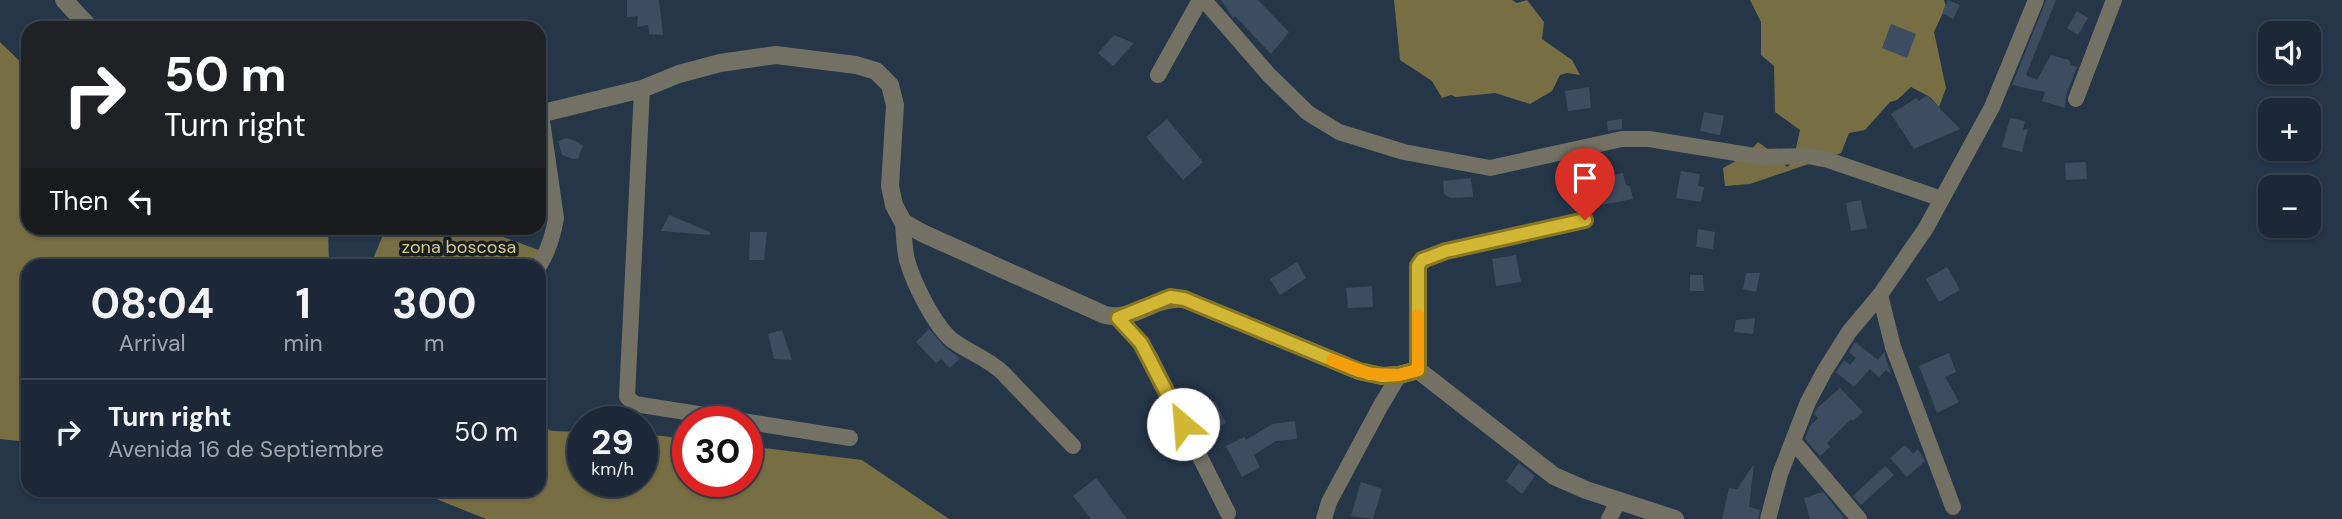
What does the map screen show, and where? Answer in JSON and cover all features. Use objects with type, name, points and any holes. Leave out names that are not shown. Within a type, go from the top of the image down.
[{"type":"street","points":[[64,0],[84,21]]},
{"type":"street","points":[[1158,75],[1202,0],[1289,96],[1308,113],[1339,132],[1404,152],[1490,168],[1622,139],[1649,139],[1728,154],[1761,157],[1808,156],[1828,160],[1942,199]]},
{"type":"street","points":[[1768,519],[1780,474],[1808,402],[1849,332],[1880,295],[1926,228],[1992,107],[2036,0]]},
{"type":"street","points":[[2076,99],[2114,0]]},
{"type":"street","points":[[546,113],[642,89],[679,74],[720,63],[776,55],[856,65],[876,71],[890,85],[895,106],[890,186],[894,205],[903,222],[907,259],[913,278],[940,327],[950,338],[990,361],[1073,446]]},
{"type":"street","points":[[642,89],[627,397],[635,404],[850,438]]},
{"type":"street","points":[[543,259],[554,235],[556,218],[546,153]]},
{"type":"street","points":[[1418,370],[1418,266],[1428,257],[1585,220]]},
{"type":"street","points":[[903,222],[1068,299],[1118,318],[1150,357],[1228,513]]},
{"type":"street","points":[[1880,295],[1893,347],[1953,507]]},
{"type":"street","points":[[1118,318],[1170,297],[1184,299],[1359,371],[1399,375],[1418,370]]},
{"type":"street","points":[[1418,370],[1554,476],[1675,519]]},
{"type":"street","points":[[1324,519],[1329,502],[1399,375]]},
{"type":"street","points":[[1793,441],[1859,519]]},
{"type":"street","points":[[1609,519],[1619,500]]},
{"type":"green space","points":[[1394,0],[1512,0],[1517,3],[1527,0],[1544,22],[1542,39],[1572,60],[1580,75],[1560,75],[1552,91],[1530,104],[1495,93],[1456,97],[1451,95],[1442,98],[1432,81],[1400,60]]},
{"type":"green space","points":[[1750,0],[1944,0],[1946,6],[1934,32],[1946,88],[1939,107],[1930,97],[1911,87],[1897,100],[1890,102],[1865,130],[1849,133],[1841,153],[1750,184],[1725,186],[1723,168],[1745,156],[1758,142],[1787,167],[1799,157],[1796,148],[1800,130],[1775,112],[1774,66],[1761,55],[1761,22]]},
{"type":"green space","points":[[0,42],[21,62],[21,235],[328,235],[329,259],[21,259],[21,441],[0,439]]},
{"type":"green space","name":"zona boscosa","points":[[383,235],[498,235],[547,253],[532,259],[373,259]]},
{"type":"green space","points":[[546,428],[567,431],[567,497],[658,497],[658,436],[672,437],[672,497],[763,497],[763,448],[862,460],[949,519],[486,519],[431,497],[546,497]]},
{"type":"building","points":[[627,0],[659,0],[663,35],[649,34],[648,25],[637,27],[638,16],[627,17]]},
{"type":"building","points":[[1221,0],[1258,0],[1289,32],[1271,54],[1235,16],[1233,18]]},
{"type":"building","points":[[1948,0],[1960,5],[1953,19],[1942,13]]},
{"type":"building","points":[[2046,0],[2056,0],[2026,75],[2037,80],[2051,55],[2069,60],[2071,65],[2077,67],[2066,95],[2065,108],[2042,101],[2045,92],[2012,85]]},
{"type":"building","points":[[2077,11],[2088,18],[2078,35],[2067,28]]},
{"type":"building","points":[[1891,24],[1916,34],[1907,58],[1882,48]]},
{"type":"building","points":[[1114,35],[1134,43],[1113,66],[1098,53]]},
{"type":"building","points":[[1589,87],[1591,108],[1568,111],[1565,91]]},
{"type":"building","points":[[1927,95],[1960,129],[1914,149],[1891,114],[1916,98],[1919,101]]},
{"type":"building","points":[[1704,112],[1724,116],[1720,135],[1700,131]]},
{"type":"building","points":[[2010,118],[2025,121],[2023,130],[2028,129],[2022,152],[2002,147]]},
{"type":"building","points":[[1167,119],[1203,162],[1183,180],[1146,137]]},
{"type":"building","points":[[1622,119],[1622,129],[1608,131],[1607,121]]},
{"type":"building","points":[[566,138],[583,146],[578,158],[562,155],[558,141]]},
{"type":"building","points":[[2086,162],[2087,179],[2066,180],[2065,163]]},
{"type":"building","points":[[1681,171],[1700,174],[1698,186],[1704,187],[1701,202],[1676,198]]},
{"type":"building","points":[[1623,173],[1633,199],[1585,208],[1584,205],[1579,206],[1575,188],[1609,181],[1608,176]]},
{"type":"building","points":[[1471,178],[1473,197],[1450,198],[1444,194],[1443,181]]},
{"type":"building","points":[[1861,200],[1867,228],[1851,231],[1846,203]]},
{"type":"building","points":[[669,215],[710,232],[710,235],[661,231]]},
{"type":"building","points":[[1698,229],[1715,232],[1713,249],[1696,247]]},
{"type":"building","points":[[750,232],[767,232],[764,260],[749,260]]},
{"type":"building","points":[[1516,255],[1521,282],[1496,286],[1492,259]]},
{"type":"building","points":[[1297,262],[1306,278],[1280,295],[1270,279]]},
{"type":"building","points":[[1947,267],[1960,290],[1939,302],[1926,279]]},
{"type":"building","points":[[1746,273],[1760,273],[1756,292],[1743,289]]},
{"type":"building","points":[[1690,275],[1703,275],[1704,291],[1690,291]]},
{"type":"building","points":[[1372,286],[1373,307],[1348,308],[1346,288]]},
{"type":"building","points":[[1755,318],[1753,334],[1734,332],[1736,320]]},
{"type":"building","points":[[929,329],[945,347],[960,358],[950,368],[941,359],[936,363],[916,342]]},
{"type":"building","points":[[782,330],[792,360],[774,359],[768,334]]},
{"type":"building","points":[[1855,342],[1878,360],[1884,352],[1891,374],[1886,370],[1879,377],[1870,369],[1854,387],[1836,372],[1844,360],[1850,365],[1856,358],[1849,352]]},
{"type":"building","points":[[1949,353],[1956,372],[1945,377],[1959,402],[1937,413],[1919,366]]},
{"type":"building","points":[[1840,388],[1863,412],[1853,421],[1851,419],[1827,443],[1830,447],[1820,456],[1805,439],[1810,426],[1818,418],[1814,414],[1817,408]]},
{"type":"building","points":[[1215,401],[1226,423],[1207,433],[1196,411]]},
{"type":"building","points":[[1295,421],[1297,439],[1276,441],[1254,455],[1260,467],[1242,477],[1226,446],[1244,437],[1246,440],[1272,424]]},
{"type":"building","points":[[1905,445],[1913,454],[1918,449],[1925,461],[1907,477],[1890,458]]},
{"type":"building","points":[[1519,463],[1535,476],[1522,494],[1506,481]]},
{"type":"building","points":[[1754,464],[1749,507],[1760,510],[1758,519],[1722,519],[1729,488],[1737,489]]},
{"type":"building","points":[[1885,466],[1894,475],[1861,505],[1853,496]]},
{"type":"building","points":[[1096,478],[1127,519],[1091,519],[1073,496]]},
{"type":"building","points":[[1361,482],[1382,489],[1373,519],[1351,516]]},
{"type":"building","points":[[1823,492],[1845,519],[1810,519],[1804,498]]},
{"type":"slow traffic","points":[[1332,360],[1359,371],[1382,376],[1418,370],[1418,315]]},
{"type":"route","points":[[1183,424],[1150,357],[1118,318],[1170,297],[1184,299],[1359,371],[1382,376],[1399,375],[1418,370],[1418,266],[1422,260],[1446,251],[1585,220]]}]
